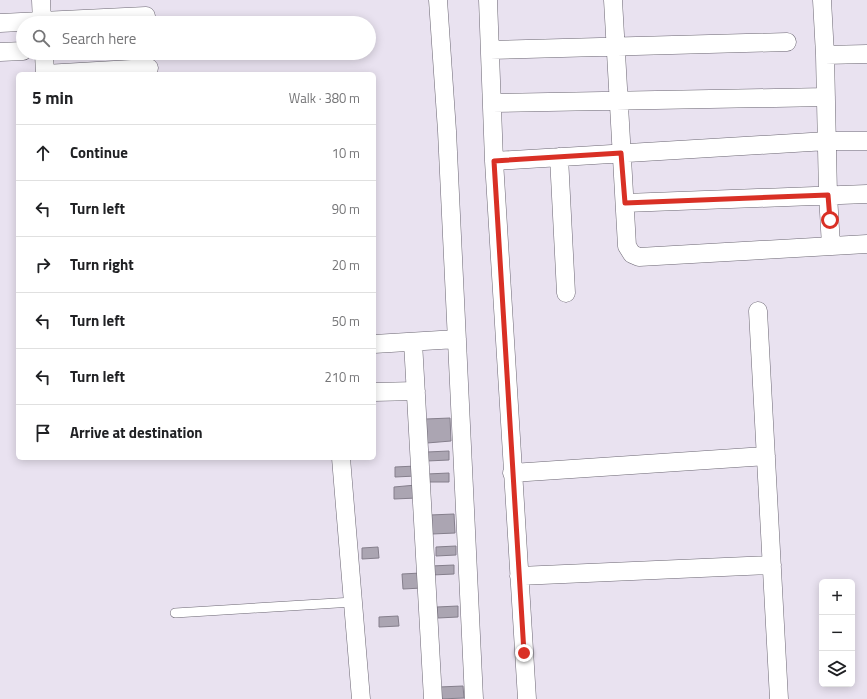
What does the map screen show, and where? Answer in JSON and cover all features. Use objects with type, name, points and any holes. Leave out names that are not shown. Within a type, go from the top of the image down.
[{"type":"street","points":[[41,0],[42,16]]},
{"type":"street","points":[[438,0],[447,131],[474,699]]},
{"type":"street","points":[[488,0],[494,161],[527,699]]},
{"type":"street","points":[[613,0],[627,246],[632,254],[639,257],[867,244]]},
{"type":"street","points":[[822,0],[831,246]]},
{"type":"street","points":[[0,23],[16,23]]},
{"type":"street","points":[[490,50],[787,42]]},
{"type":"street","points":[[0,52],[16,51]]},
{"type":"street","points":[[825,55],[867,54]]},
{"type":"street","points":[[44,60],[45,72]]},
{"type":"street","points":[[79,72],[148,68]]},
{"type":"street","points":[[492,103],[826,97]]},
{"type":"street","points":[[494,161],[867,140]]},
{"type":"street","points":[[558,157],[566,293]]},
{"type":"street","points":[[625,203],[867,194]]},
{"type":"street","points":[[758,310],[779,699]]},
{"type":"street","points":[[376,344],[457,339]]},
{"type":"street","points":[[413,342],[433,699]]},
{"type":"street","points":[[376,392],[416,391]]},
{"type":"street","points":[[512,473],[766,456]]},
{"type":"street","points":[[341,460],[361,699]]},
{"type":"street","points":[[519,576],[772,565]]},
{"type":"lane","points":[[175,613],[353,602]]},
{"type":"building","points":[[450,418],[451,441],[427,443],[426,419]]},
{"type":"building","points":[[449,451],[449,460],[427,461],[427,452]]},
{"type":"building","points":[[416,466],[416,476],[395,477],[395,467]]},
{"type":"building","points":[[449,473],[449,482],[427,482],[427,474]]},
{"type":"building","points":[[416,485],[417,498],[394,499],[394,487]]},
{"type":"building","points":[[454,514],[455,533],[432,534],[430,515]]},
{"type":"building","points":[[456,546],[456,555],[436,556],[436,547]]},
{"type":"building","points":[[378,547],[379,558],[362,559],[362,548]]},
{"type":"building","points":[[454,565],[454,574],[432,575],[431,566]]},
{"type":"building","points":[[421,573],[422,588],[403,589],[402,574]]},
{"type":"building","points":[[458,606],[458,617],[438,618],[437,607]]},
{"type":"building","points":[[398,616],[399,626],[379,627],[379,617]]},
{"type":"building","points":[[463,686],[464,698],[440,699],[439,687]]},
{"type":"route","points":[[524,653],[494,161],[621,153],[625,203],[828,195],[830,220]]}]
